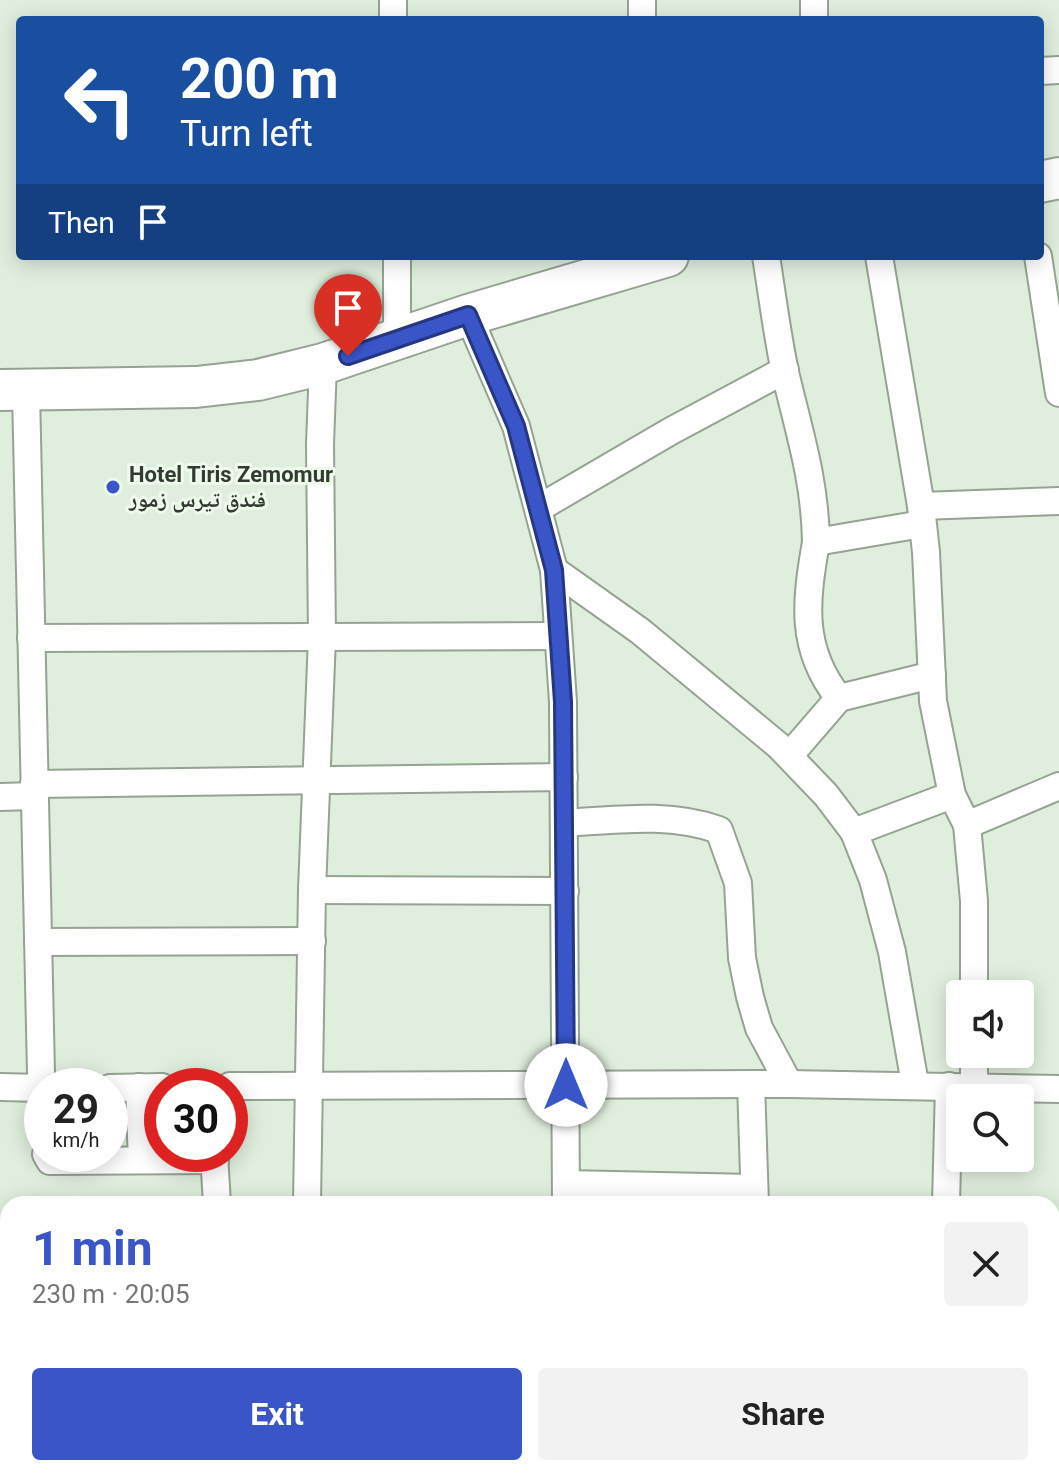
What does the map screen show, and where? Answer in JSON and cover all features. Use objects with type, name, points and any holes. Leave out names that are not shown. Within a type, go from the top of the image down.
[{"type":"highway","points":[[13,390],[196,387],[258,380],[323,364],[468,315],[647,260]]},
{"type":"street","points":[[397,260],[397,339]]},
{"type":"street","points":[[767,260],[785,370],[806,452],[815,505],[816,542],[807,613],[810,638],[818,666],[839,698]]},
{"type":"street","points":[[880,260],[926,552],[933,701],[952,795],[967,825],[974,901],[974,980]]},
{"type":"street","points":[[1039,260],[1059,393]]},
{"type":"street","points":[[468,315],[516,426],[554,570],[563,702],[566,1194],[754,1196],[751,1084]]},
{"type":"street","points":[[307,1196],[312,890],[322,637],[320,444],[323,364]]},
{"type":"street","points":[[539,508],[671,431],[785,370]]},
{"type":"street","points":[[13,390],[31,638],[41,1068]]},
{"type":"street","points":[[816,542],[921,515],[1059,501]]},
{"type":"street","points":[[554,570],[640,631],[789,756],[826,795],[854,832],[873,880],[892,952],[915,1084]]},
{"type":"street","points":[[31,638],[558,636]]},
{"type":"street","points":[[789,756],[839,698],[932,675]]},
{"type":"street","points":[[0,797],[34,790],[316,780],[564,777]]},
{"type":"street","points":[[967,825],[1059,786]]},
{"type":"street","points":[[854,832],[952,795]]},
{"type":"street","points":[[564,823],[651,818],[695,821],[719,830],[738,883],[742,958],[750,997],[759,1028],[789,1084]]},
{"type":"street","points":[[312,890],[565,891]]},
{"type":"street","points":[[38,942],[312,941]]},
{"type":"street","points":[[248,1086],[946,1085]]},
{"type":"street","points":[[0,1087],[24,1088]]},
{"type":"street","points":[[1034,1088],[1059,1089]]},
{"type":"street","points":[[128,1160],[142,1160],[144,1142]]},
{"type":"street","points":[[215,1172],[216,1196]]},
{"type":"street","points":[[947,1196],[950,1172]]},
{"type":"place","name":"Hotel Tiris Zemomur فندق تيرس زمور","points":[[113,487]]},
{"type":"route","points":[[348,356],[468,315],[516,426],[554,570],[563,702],[566,1085]]}]
